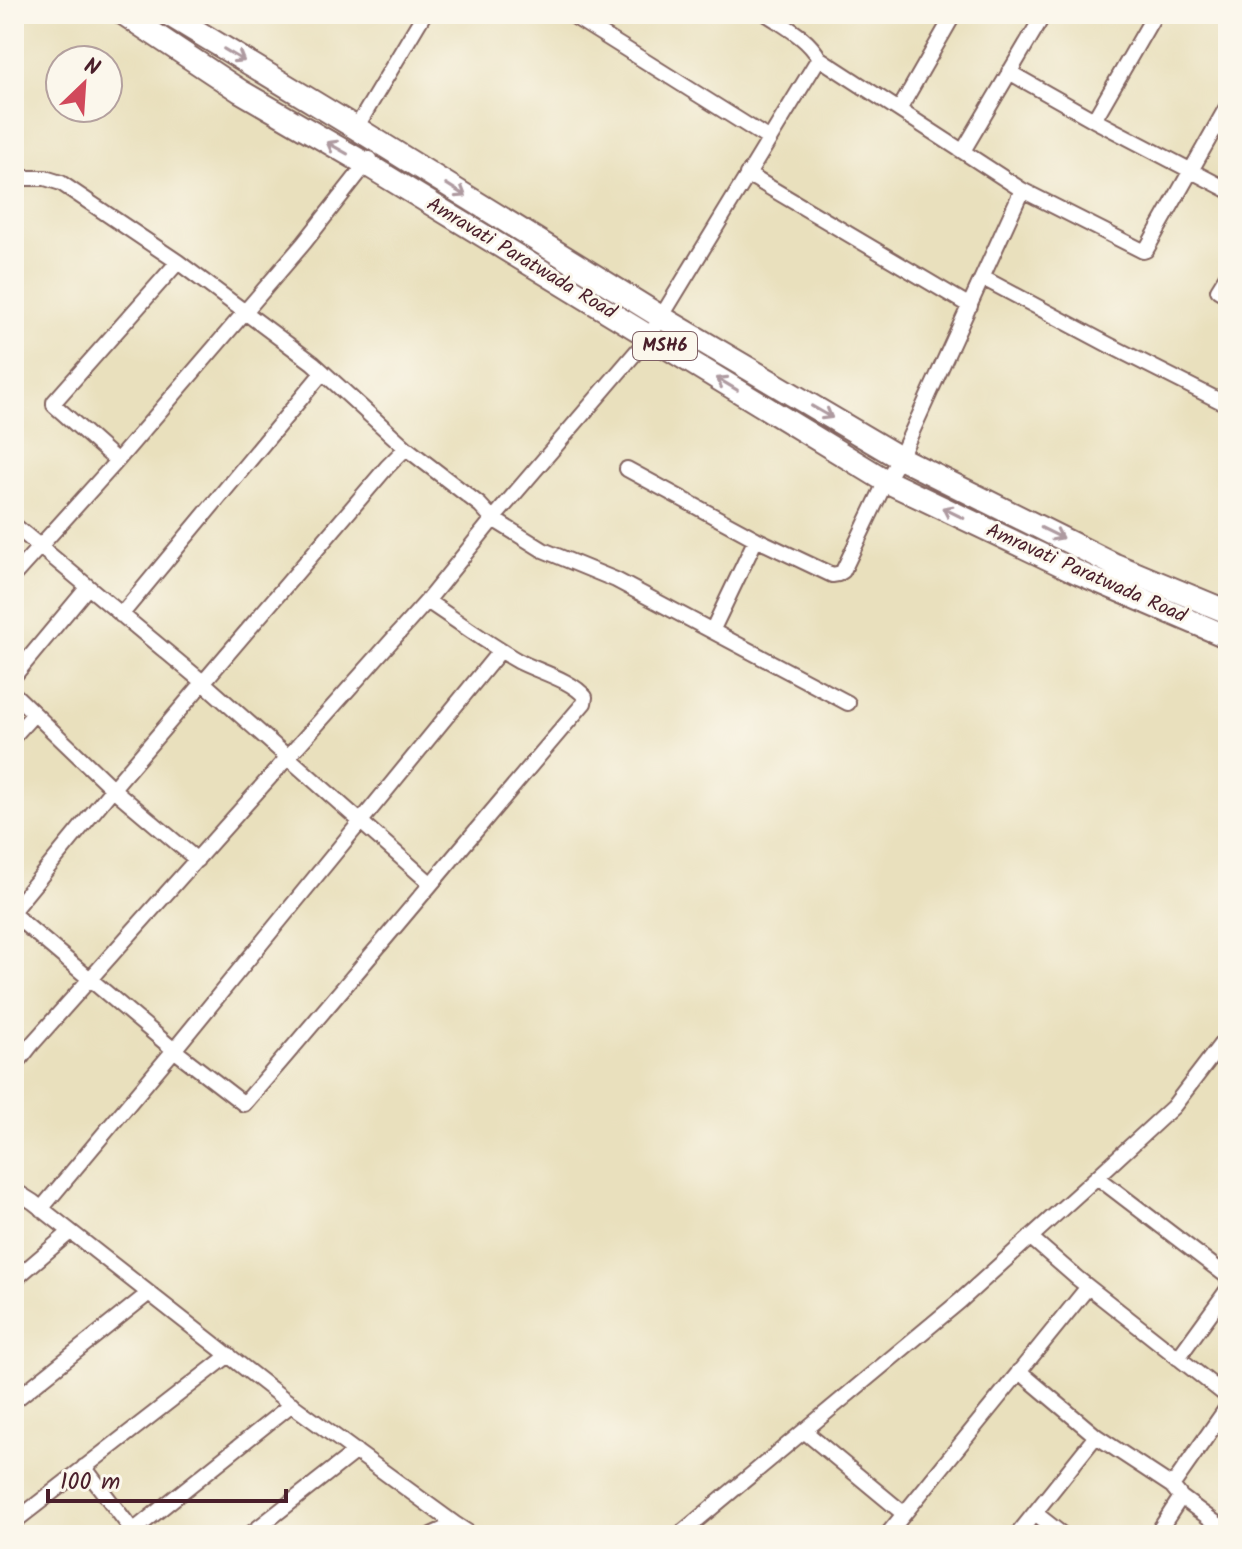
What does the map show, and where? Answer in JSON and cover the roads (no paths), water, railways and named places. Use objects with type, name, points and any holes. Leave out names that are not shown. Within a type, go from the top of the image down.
[{"type":"main road","name":"Amravati Paratwada Road","points":[[124,14],[240,91],[655,327],[900,458],[1115,565],[1228,612]]},
{"type":"main road","name":"Amravati Paratwada Road","points":[[168,14],[381,144],[886,481],[1081,574],[1228,637]]},
{"type":"street","points":[[356,128],[424,14]]},
{"type":"street","points":[[570,14],[769,139]]},
{"type":"street","points":[[767,14],[805,40],[819,58],[1022,190],[1143,251],[1228,105]]},
{"type":"street","points":[[899,110],[954,14]]},
{"type":"street","points":[[963,151],[1044,14]]},
{"type":"street","points":[[1094,120],[1155,14]]},
{"type":"street","points":[[14,1067],[427,601],[655,327],[819,58]]},
{"type":"street","points":[[1009,72],[1228,190]]},
{"type":"street","points":[[14,575],[117,461],[304,243],[381,144]]},
{"type":"street","points":[[747,174],[970,306]]},
{"type":"street","points":[[14,178],[45,178],[61,183],[178,262],[323,372],[406,448],[480,505],[493,519],[543,550],[616,580],[848,703]]},
{"type":"street","points":[[627,469],[756,539],[832,575],[843,571],[900,458],[1022,190]]},
{"type":"street","points":[[117,461],[62,414],[54,402],[178,262]]},
{"type":"street","points":[[1228,274],[1218,290],[1228,296]]},
{"type":"street","points":[[983,278],[1228,405]]},
{"type":"street","points":[[121,615],[323,372]]},
{"type":"street","points":[[406,448],[113,789],[14,912],[174,1050],[244,1104],[584,703],[583,693],[500,651],[427,601]]},
{"type":"street","points":[[14,525],[203,683],[430,883]]},
{"type":"street","points":[[712,631],[756,539]]},
{"type":"street","points":[[14,676],[88,587]]},
{"type":"street","points":[[41,1209],[500,651]]},
{"type":"street","points":[[14,694],[113,789],[197,860]]},
{"type":"street","points":[[14,736],[34,714]]},
{"type":"street","points":[[679,1535],[960,1301],[1097,1177],[1173,1107],[1228,1035]]},
{"type":"street","points":[[1097,1177],[1228,1277]]},
{"type":"street","points":[[14,1190],[292,1404],[472,1535]]},
{"type":"street","points":[[14,1280],[70,1232]]},
{"type":"street","points":[[1030,1237],[1088,1287],[1228,1397]]},
{"type":"street","points":[[887,1535],[1088,1287]]},
{"type":"street","points":[[1178,1358],[1228,1289]]},
{"type":"street","points":[[14,1401],[149,1293]]},
{"type":"street","points":[[23,1535],[14,1522],[229,1355]]},
{"type":"street","points":[[1019,1371],[1096,1436],[1177,1491],[1228,1532]]},
{"type":"street","points":[[84,1467],[134,1533],[292,1404]]},
{"type":"street","points":[[1156,1535],[1177,1491],[1228,1406]]},
{"type":"street","points":[[804,1431],[903,1513]]},
{"type":"street","points":[[1017,1535],[1096,1436]]},
{"type":"street","points":[[249,1535],[356,1451]]},
{"type":"street","points":[[1035,1513],[1063,1535]]},
{"type":"street","points":[[431,1535],[455,1524]]}]
